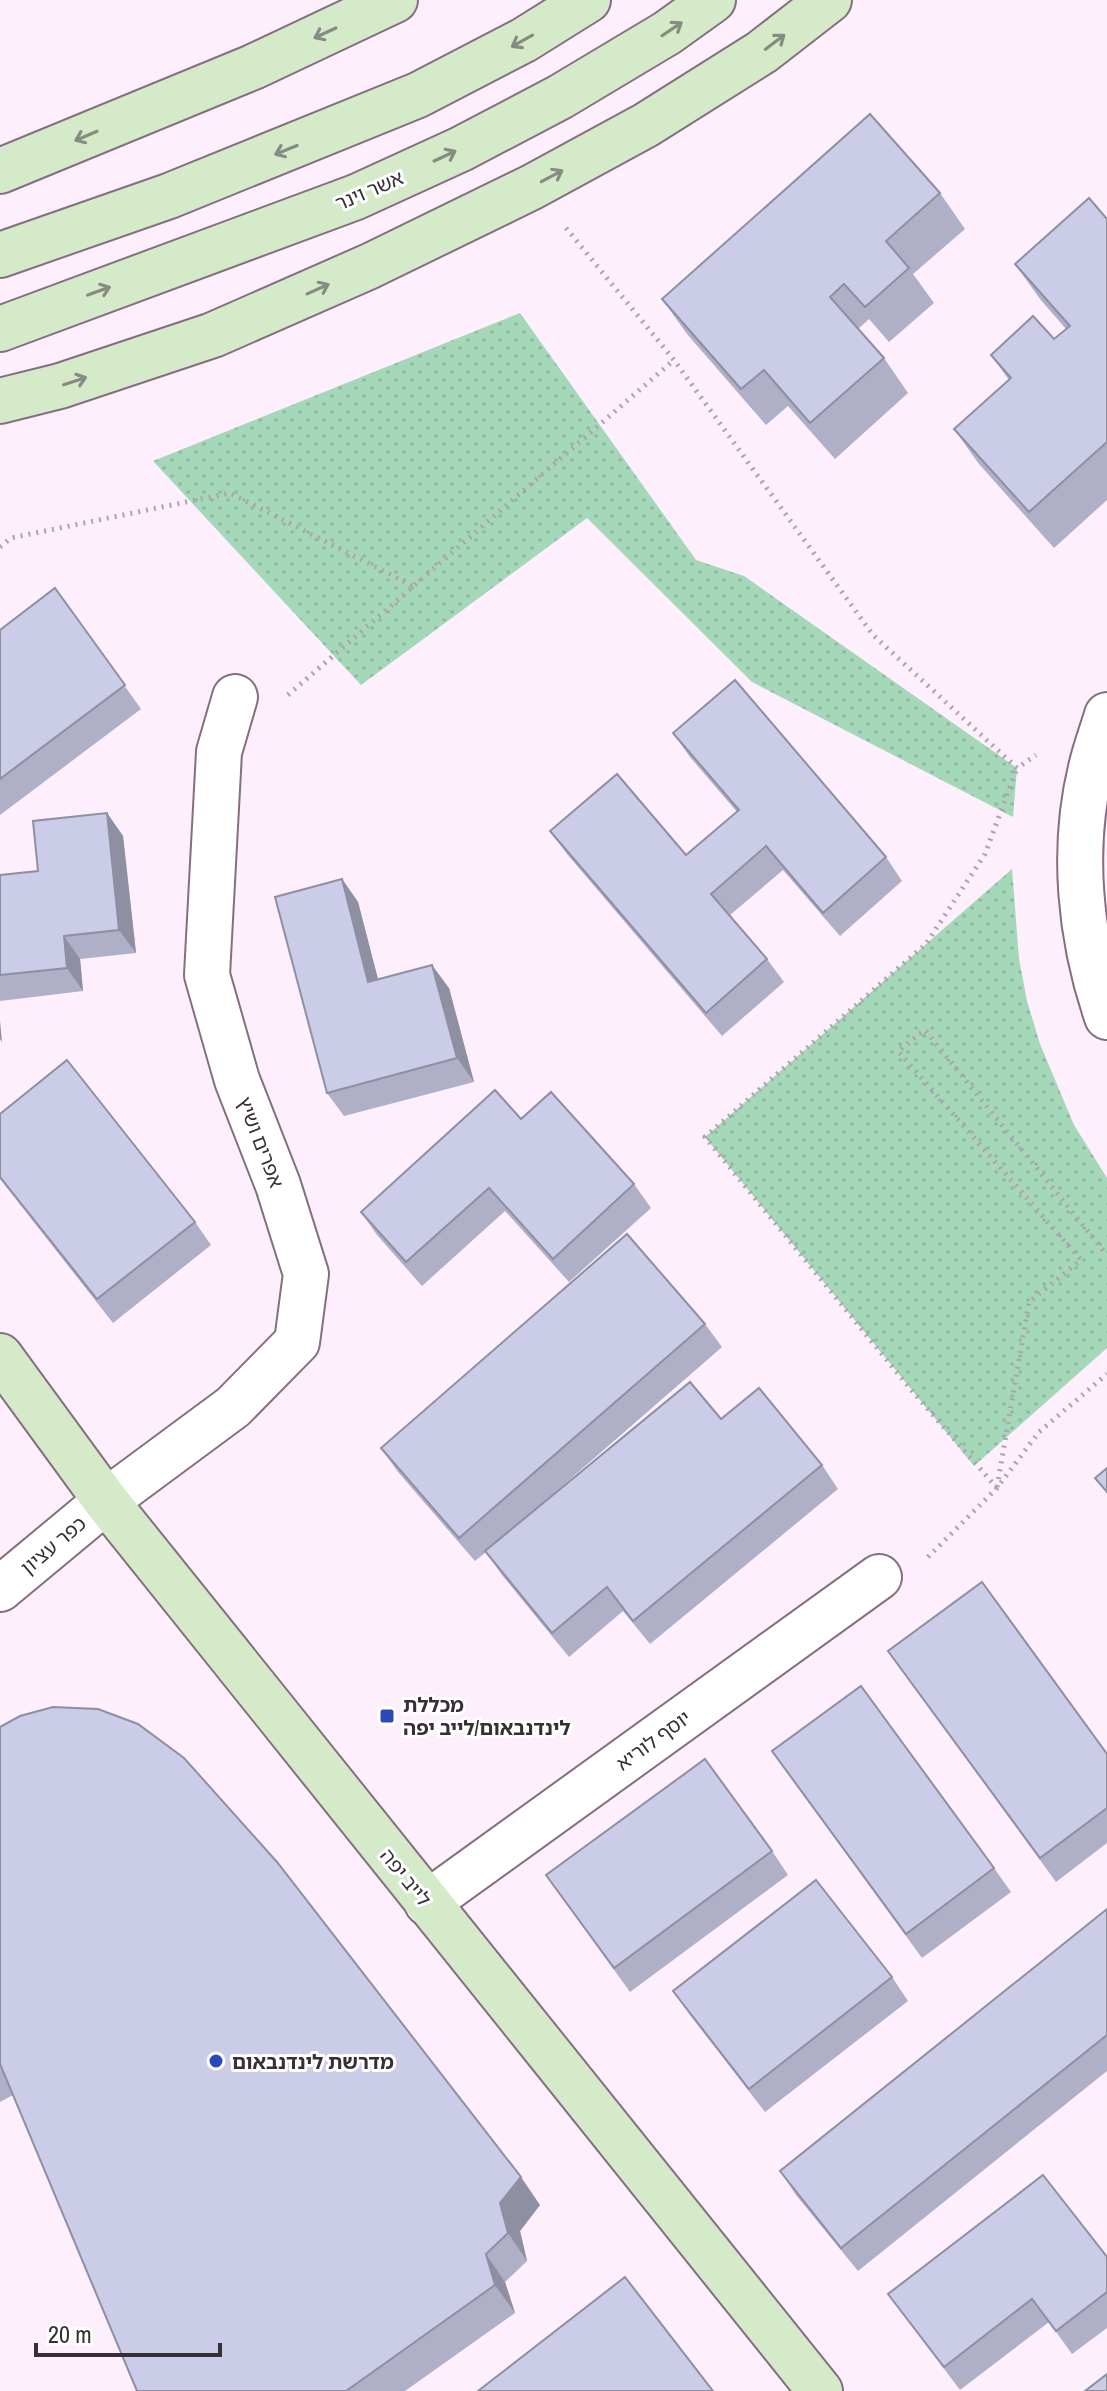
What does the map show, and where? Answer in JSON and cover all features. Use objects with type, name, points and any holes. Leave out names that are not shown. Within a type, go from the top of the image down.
[{"type":"main road","points":[[0,171],[253,67],[395,0]]},
{"type":"main road","points":[[0,255],[169,196],[418,95],[524,40],[588,0]]},
{"type":"main road","name":"אשר וינר","points":[[0,329],[356,197],[461,149],[560,97],[667,33],[713,0]]},
{"type":"main road","points":[[0,401],[60,386],[213,335],[370,266],[532,187],[646,125],[762,52],[829,0]]},
{"type":"main road","name":"לייב יפה","points":[[0,1356],[106,1501],[820,2391]]},
{"type":"street","name":"אפרים ושיץ","points":[[106,1501],[233,1407],[297,1342],[306,1274],[278,1185],[237,1080],[207,975],[219,752],[235,697]]},
{"type":"street","points":[[1107,715],[1090,769],[1080,838],[1082,907],[1093,974],[1107,1017]]},
{"type":"street","name":"כפר עציון","points":[[0,1589],[106,1501]]},
{"type":"street","name":"יוסף לוריא","points":[[427,1903],[879,1577]]},
{"type":"path","points":[[532,187],[674,360],[873,635],[1017,768]]},
{"type":"path","points":[[235,697],[256,722],[674,360]]},
{"type":"path","points":[[0,547],[11,538],[230,493],[413,586]]},
{"type":"path","points":[[997,1488],[913,1392],[705,1137],[926,944],[985,854],[1017,768],[1043,750]]},
{"type":"path","points":[[997,1488],[1029,1302],[1081,1260],[898,1051],[925,1030],[1107,1255]]},
{"type":"path","points":[[879,1577],[921,1563],[997,1488],[1039,1432],[1107,1374]]},
{"type":"green space","points":[[520,313],[696,560],[744,576],[1017,768],[1013,817],[752,682],[587,518],[361,685],[153,461]]},
{"type":"green space","points":[[1012,869],[1019,959],[1040,1044],[1074,1125],[1107,1178],[1107,1348],[974,1466],[705,1137]]},
{"type":"building","points":[[870,114],[940,193],[886,241],[909,268],[865,307],[844,284],[830,297],[884,358],[810,423],[764,370],[741,389],[662,299]]},
{"type":"building","points":[[1089,198],[1107,219],[1107,442],[1029,512],[954,429],[1011,378],[991,355],[1033,316],[1054,339],[1070,326],[1015,264]]},
{"type":"building","points":[[55,588],[125,685],[0,779],[0,630]]},
{"type":"building","points":[[735,680],[886,857],[823,913],[766,846],[711,894],[767,959],[706,1013],[550,831],[617,774],[686,855],[739,810],[673,733]]},
{"type":"building","points":[[107,813],[119,930],[64,936],[67,968],[0,975],[0,875],[38,871],[33,821]]},
{"type":"building","points":[[342,879],[368,982],[432,965],[457,1058],[327,1093],[275,897]]},
{"type":"building","points":[[67,1060],[195,1222],[97,1299],[0,1177],[0,1114]]},
{"type":"building","points":[[495,1090],[521,1119],[551,1092],[634,1184],[553,1259],[489,1188],[406,1262],[361,1212]]},
{"type":"building","points":[[627,1234],[705,1324],[459,1538],[381,1448]]},
{"type":"building","points":[[690,1382],[721,1419],[759,1388],[822,1465],[633,1621],[607,1587],[552,1633],[485,1551]]},
{"type":"building","points":[[1107,1468],[1107,1492],[1095,1478]]},
{"type":"building","points":[[982,1582],[1107,1754],[1107,1808],[1040,1858],[888,1651]]},
{"type":"building","points":[[861,1686],[994,1868],[906,1934],[772,1751]]},
{"type":"building","points":[[53,1707],[98,1709],[138,1724],[184,1758],[277,1862],[521,2177],[500,2203],[508,2233],[486,2254],[495,2285],[346,2391],[137,2391],[0,2064],[0,1727],[20,1716]]},
{"type":"building","points":[[705,1759],[772,1851],[614,1968],[546,1875]]},
{"type":"building","points":[[816,1880],[892,1977],[749,2089],[673,1991]]},
{"type":"building","points":[[1107,1909],[1107,2035],[841,2248],[780,2171]]},
{"type":"building","points":[[1043,2175],[1107,2257],[1107,2292],[1056,2331],[1032,2299],[944,2367],[888,2294]]},
{"type":"building","points":[[625,2277],[713,2391],[478,2391]]},
{"type":"building","points":[[1107,2374],[1107,2391],[1085,2391]]},
{"type":"place","name":"מכללת לינדנבאום/לייב יפה","points":[[387,1716]]},
{"type":"place","name":"מדרשת לינדנבאום","points":[[216,2061]]}]
